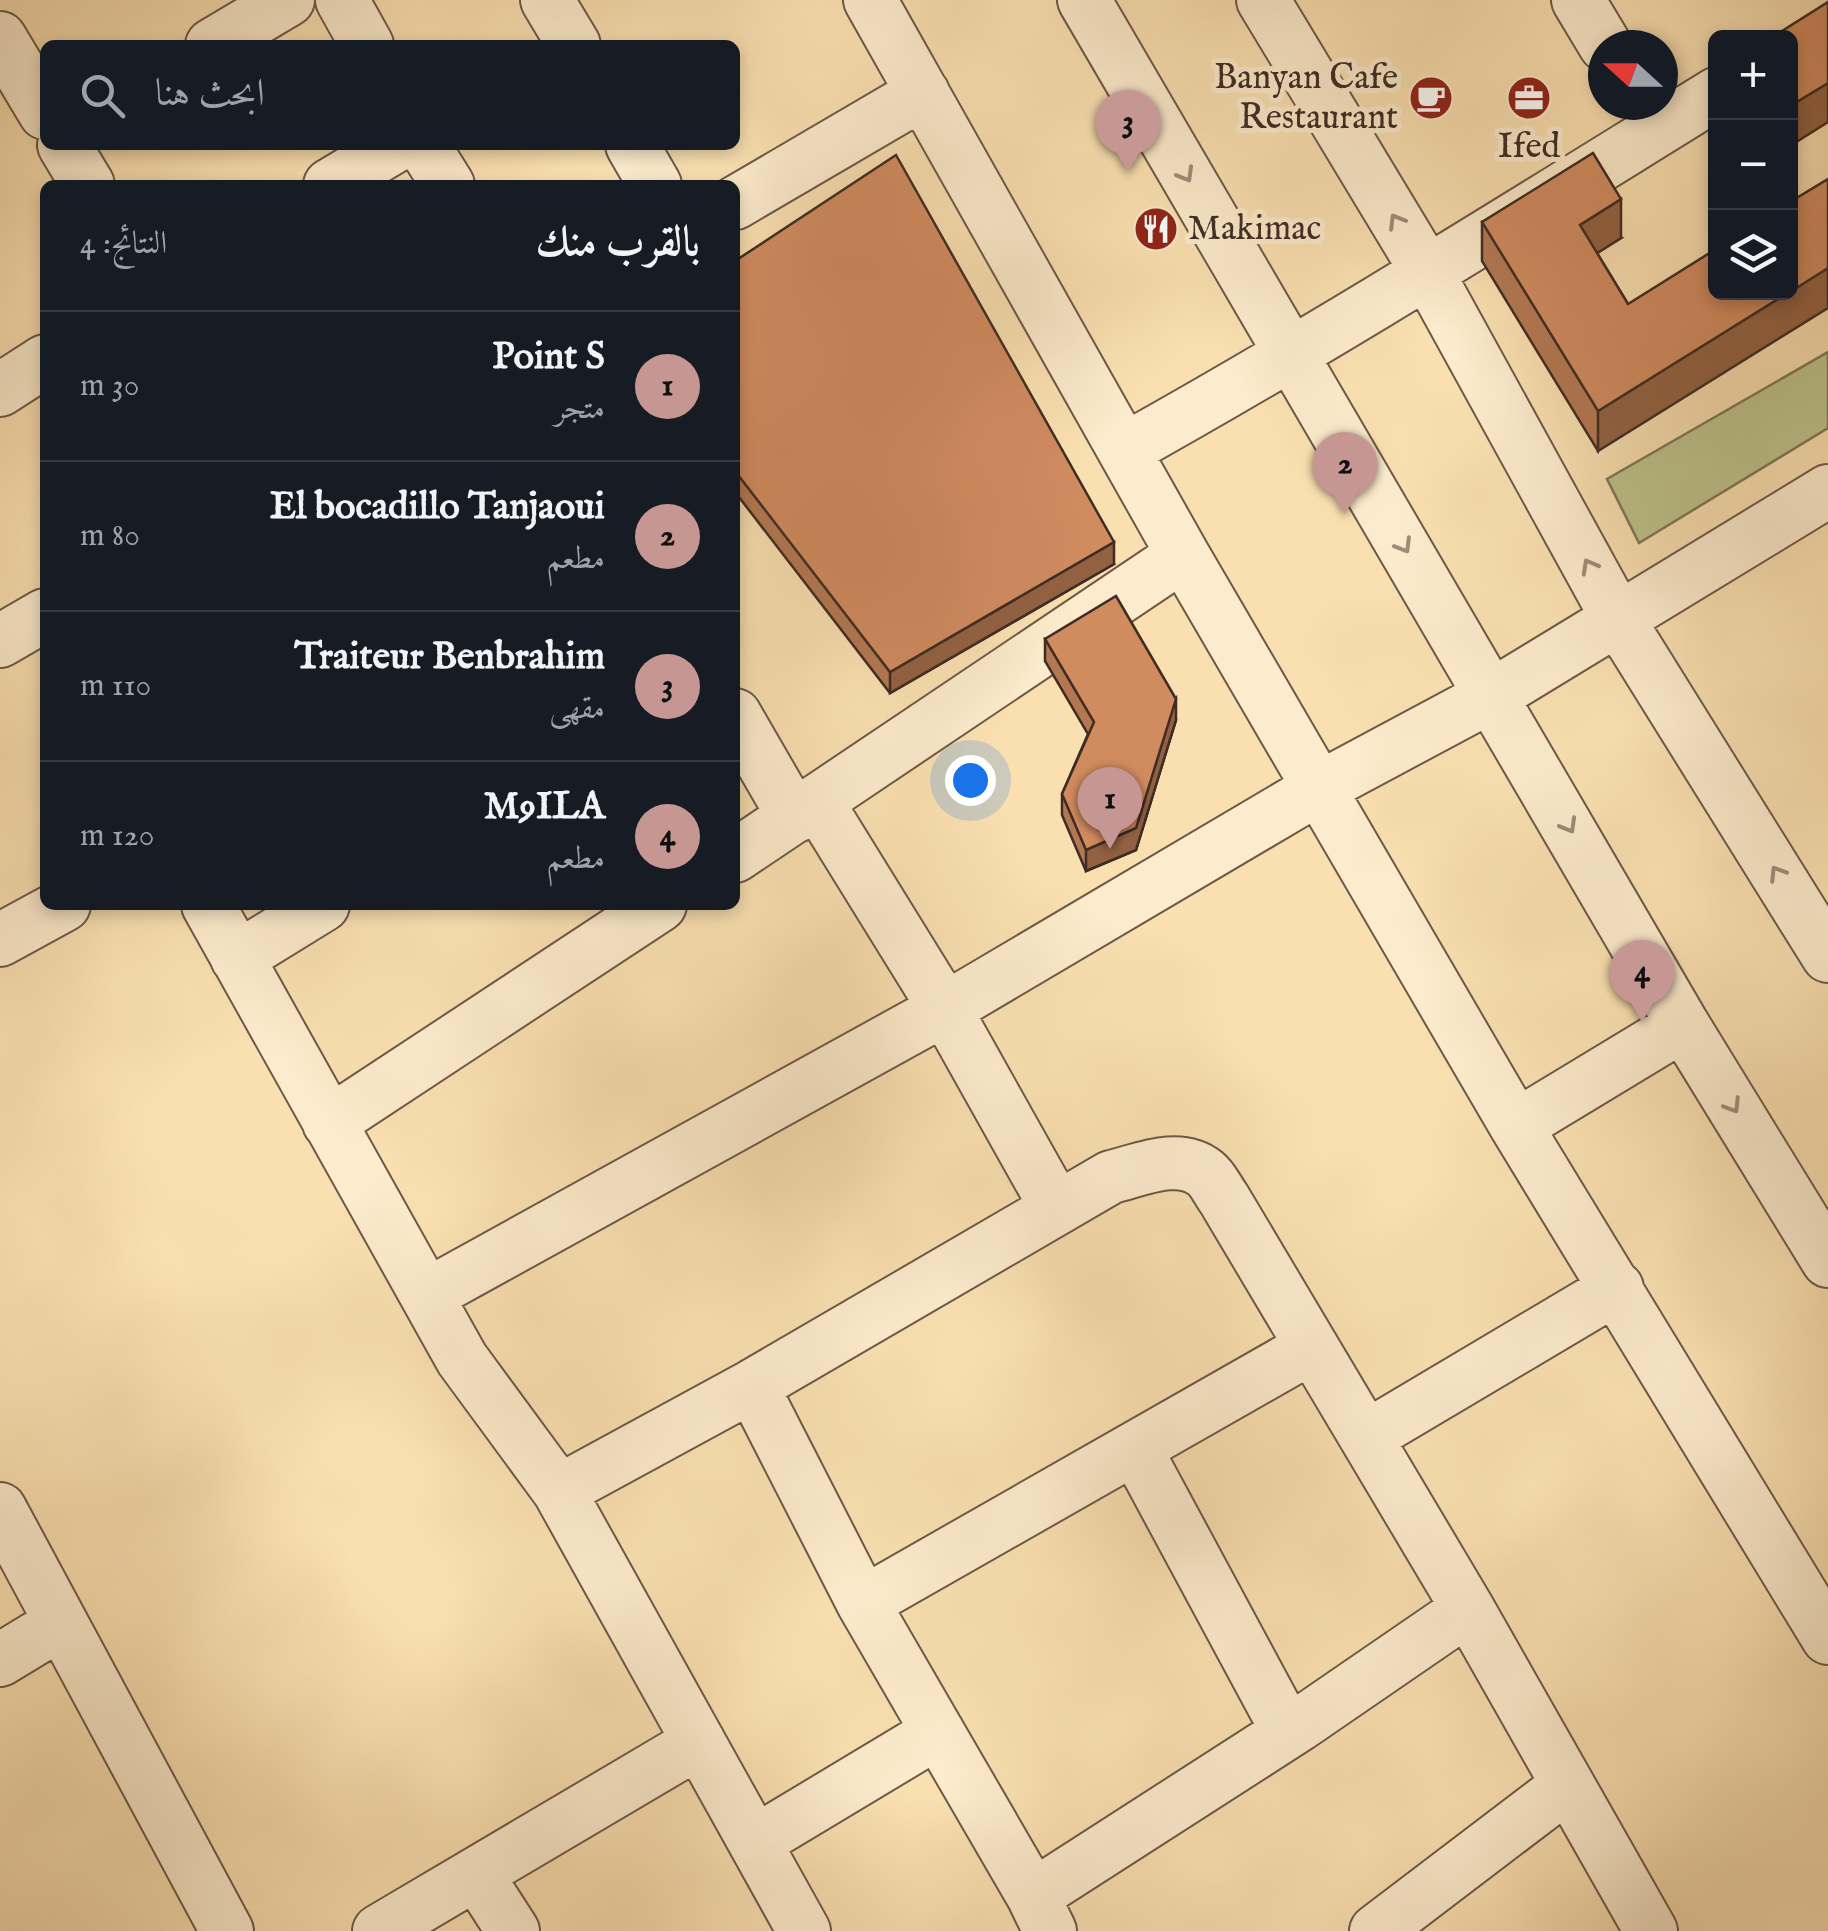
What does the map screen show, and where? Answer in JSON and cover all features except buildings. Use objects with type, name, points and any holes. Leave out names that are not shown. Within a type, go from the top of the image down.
[{"type":"street","points":[[220,40],[288,0]]},
{"type":"street","points":[[342,0],[364,40]]},
{"type":"street","points":[[546,0],[571,40]]},
{"type":"street","points":[[870,0],[1184,555],[1516,1126],[1828,1638]]},
{"type":"street","points":[[1084,0],[1684,1025],[1828,1261]]},
{"type":"street","points":[[1264,0],[1426,270],[1618,618],[1828,954]]},
{"type":"street","points":[[1578,0],[1596,30]]},
{"type":"street","points":[[0,38],[40,105]]},
{"type":"street","points":[[740,200],[923,93]]},
{"type":"street","points":[[1678,107],[1708,97]]},
{"type":"street","points":[[1124,450],[1292,356],[1645,120]]},
{"type":"street","points":[[67,150],[85,180]]},
{"type":"street","points":[[338,180],[389,150]]},
{"type":"street","points":[[426,150],[445,180]]},
{"type":"street","points":[[635,150],[653,180]]},
{"type":"street","points":[[0,390],[40,364]]},
{"type":"street","points":[[427,1294],[945,1009],[1320,787],[1494,696],[1828,491]]},
{"type":"street","points":[[740,853],[1184,555]]},
{"type":"street","points":[[0,640],[40,619]]},
{"type":"street","points":[[740,722],[945,1009],[1056,1206]]},
{"type":"street","points":[[0,940],[55,910]]},
{"type":"street","points":[[211,910],[328,1124],[486,1394],[559,1491],[804,1931]]},
{"type":"street","points":[[237,958],[315,910]]},
{"type":"street","points":[[328,1124],[652,910]]},
{"type":"street","points":[[1516,1126],[1684,1025]]},
{"type":"street","points":[[559,1491],[752,1386],[1111,1177],[1172,1162],[1189,1165],[1206,1174],[1312,1346],[1468,1609],[1651,1931]]},
{"type":"street","points":[[1366,1438],[1617,1288]]},
{"type":"street","points":[[863,1603],[1312,1346]]},
{"type":"street","points":[[752,1386],[863,1603],[1042,1913],[1288,1732],[1468,1609]]},
{"type":"street","points":[[1135,1448],[1288,1732]]},
{"type":"street","points":[[0,1510],[227,1931]]},
{"type":"street","points":[[0,1660],[62,1624]]},
{"type":"street","points":[[755,1842],[938,1732]]},
{"type":"street","points":[[379,1931],[698,1742]]},
{"type":"street","points":[[1376,1931],[1568,1785]]},
{"type":"street","points":[[477,1875],[513,1931]]},
{"type":"green space","points":[[1828,352],[1828,428],[1639,543],[1607,479]]},
{"type":"place","name":"Banyan Cafe Restaurant","points":[[1431,98]]},
{"type":"place","name":"Ifed","points":[[1529,98]]},
{"type":"place","name":"Traiteur Benbrahim","points":[[1128,172]]},
{"type":"place","name":"Makimac","points":[[1156,229]]},
{"type":"place","name":"El bocadillo Tanjaoui","points":[[1345,514]]},
{"type":"place","name":"Point S","points":[[1110,849]]},
{"type":"place","name":"M9ILA","points":[[1642,1022]]}]
